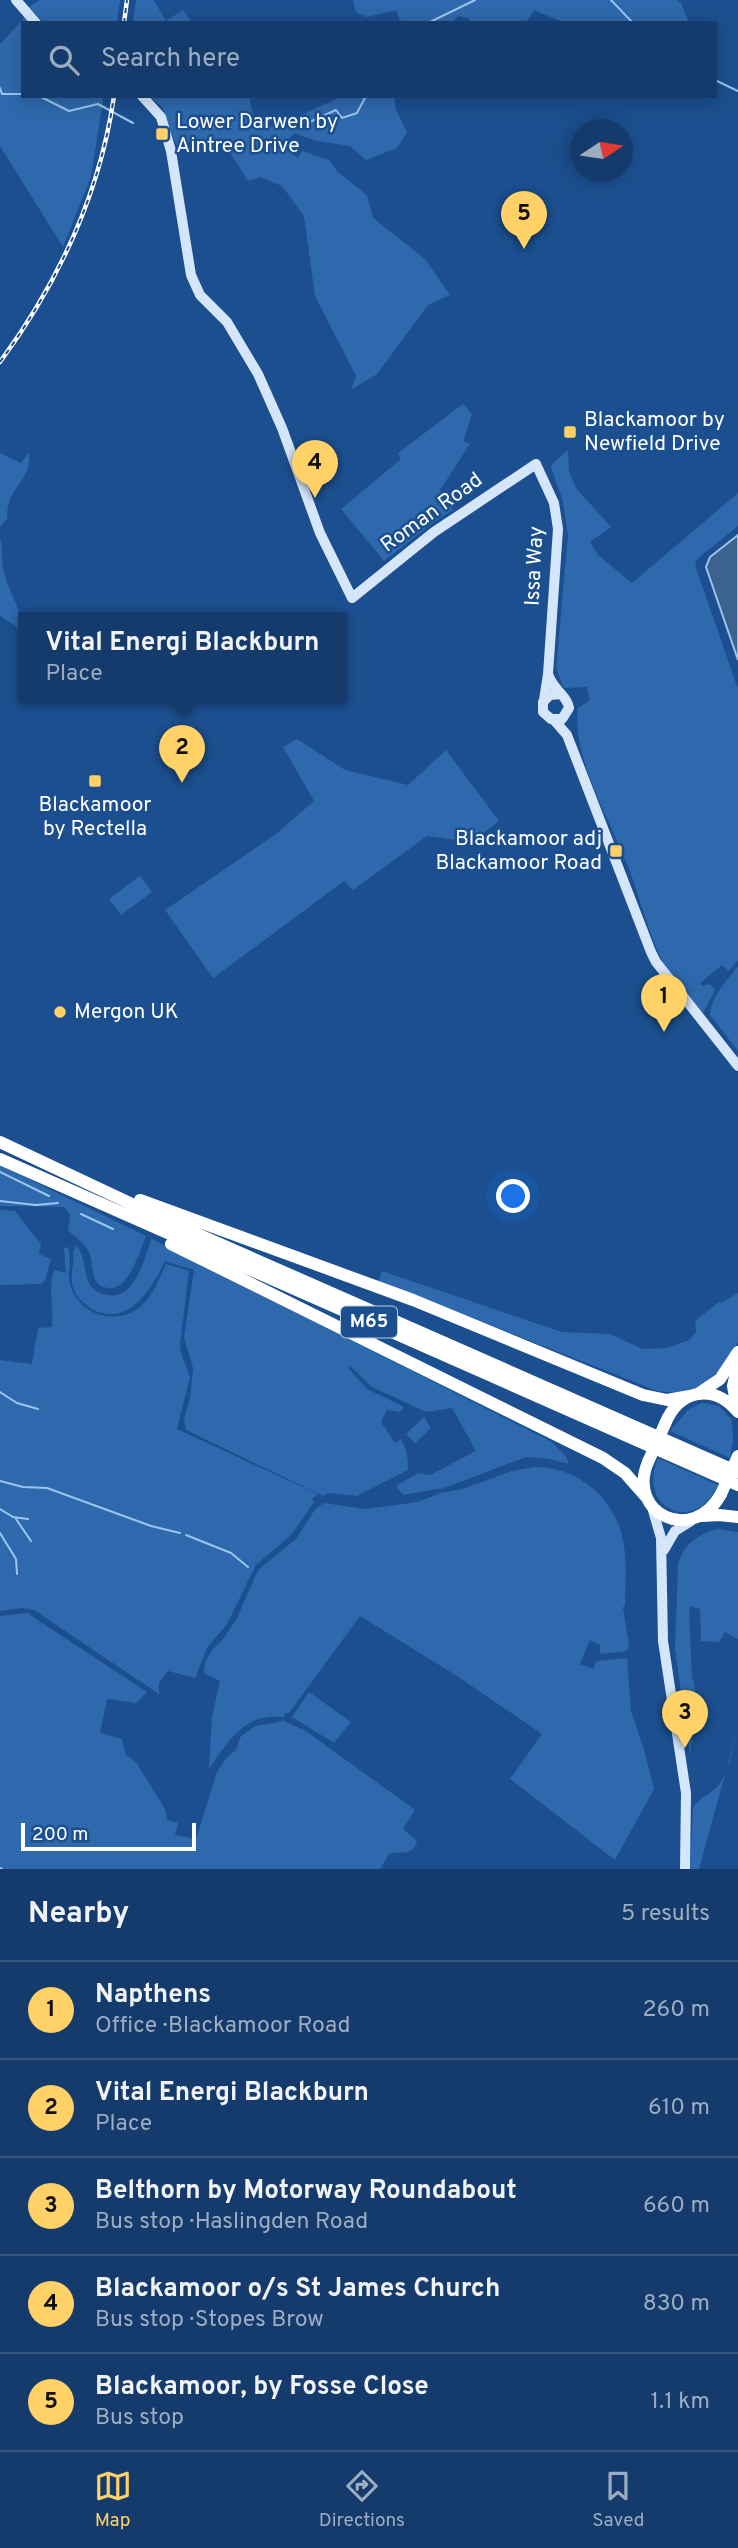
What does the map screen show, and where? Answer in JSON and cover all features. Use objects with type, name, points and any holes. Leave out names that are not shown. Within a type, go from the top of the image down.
[{"type":"highway","name":"M65","points":[[0,1142],[61,1179],[738,1485]]},
{"type":"highway","name":"M65","points":[[0,1158],[61,1179],[738,1472]]},
{"type":"highway","name":"M65","points":[[61,1179],[87,1203],[603,1458],[625,1473],[650,1503]]},
{"type":"highway","points":[[61,1179],[413,1300],[643,1395],[667,1400],[694,1395],[720,1397],[738,1412]]},
{"type":"highway","points":[[738,1352],[720,1379],[676,1405],[648,1462],[643,1479],[650,1503],[670,1519],[719,1515],[738,1517]]},
{"type":"highway","points":[[738,1365],[733,1386],[738,1412]]},
{"type":"highway","points":[[698,1518],[712,1509],[738,1456]]},
{"type":"main road","points":[[16,0],[34,21]]},
{"type":"main road","name":"Roman Road","points":[[144,98],[161,117],[174,162],[191,275],[200,295],[227,322],[258,374],[282,428],[320,533],[352,597],[434,532],[536,464]]},
{"type":"main road","name":"Issa Way","points":[[536,464],[554,503],[558,529],[544,700]]},
{"type":"main road","points":[[548,674],[552,685],[569,704],[567,734]]},
{"type":"main road","points":[[561,694],[554,694],[544,700],[543,712],[554,720],[562,719],[568,712]]},
{"type":"main road","points":[[554,720],[567,734],[656,962],[738,1066]]},
{"type":"main road","points":[[650,1503],[660,1531],[663,1642],[685,1793],[685,1869]]},
{"type":"main road","points":[[662,1557],[675,1531],[698,1518]]},
{"type":"shaded area","points":[[40,0],[120,0],[117,21],[42,21],[29,7]]},
{"type":"shaded area","points":[[136,0],[154,0],[166,21],[133,21]]},
{"type":"shaded area","points":[[353,0],[677,0],[681,3],[688,21],[560,21],[534,10],[527,21],[470,21],[469,18],[458,16],[454,21],[400,21],[396,10],[367,17],[356,12]]},
{"type":"shaded area","points":[[183,10],[191,21],[166,21]]},
{"type":"shaded area","points":[[21,21],[21,98],[102,98],[103,101],[91,177],[63,247],[0,146],[0,44]]},
{"type":"shaded area","points":[[151,98],[249,98],[256,128],[277,126],[339,98],[394,98],[396,110],[407,132],[397,148],[366,160],[350,146],[317,141],[294,133],[283,146],[298,158],[302,151],[329,160],[338,172],[367,195],[373,218],[425,259],[450,295],[428,305],[377,374],[351,390],[356,376],[315,296],[304,216],[282,186],[260,177],[248,181],[233,157],[219,142],[200,139],[176,145],[162,107]]},
{"type":"shaded area","points":[[463,404],[472,414],[463,441],[470,444],[440,490],[453,510],[384,561],[341,509],[401,459],[398,453]]},
{"type":"shaded area","points":[[568,450],[569,471],[576,488],[611,527],[590,542],[598,555],[632,583],[738,493],[738,526],[698,558],[695,565],[738,689],[738,960],[729,971],[722,965],[700,983],[702,986],[710,984],[715,990],[703,1013],[664,965],[630,871],[587,769],[581,748],[578,708],[590,700],[587,687],[564,688],[556,668],[568,536],[563,501],[551,467]]},
{"type":"shaded area","points":[[29,452],[27,470],[11,498],[7,519],[0,527],[0,453],[21,463]]},
{"type":"shaded area","points":[[738,535],[738,660],[706,567],[710,557]]},
{"type":"shaded area","points":[[0,537],[4,572],[19,612],[18,628],[0,616]]},
{"type":"shaded area","points":[[297,739],[345,770],[408,785],[446,750],[499,821],[472,842],[427,836],[353,890],[344,881],[213,978],[165,910],[276,834],[314,801],[283,747]]},
{"type":"shaded area","points":[[140,876],[152,892],[121,915],[109,899]]},
{"type":"shaded area","points":[[738,966],[738,1051],[710,1015],[716,995]]},
{"type":"shaded area","points":[[0,1165],[146,1236],[133,1268],[123,1282],[110,1288],[97,1283],[89,1253],[83,1243],[68,1230],[70,1215],[64,1207],[0,1206]]},
{"type":"shaded area","points":[[0,1210],[15,1211],[41,1244],[39,1254],[51,1259],[45,1280],[41,1284],[0,1285]]},
{"type":"shaded area","points":[[152,1239],[552,1442],[566,1456],[569,1464],[526,1457],[444,1488],[403,1495],[396,1486],[418,1473],[430,1475],[476,1451],[452,1408],[426,1412],[372,1387],[350,1366],[349,1369],[367,1389],[404,1407],[400,1412],[387,1410],[381,1422],[395,1443],[401,1439],[408,1462],[408,1470],[357,1496],[329,1493],[323,1496],[186,1430],[184,1419],[190,1399],[193,1368],[184,1338],[194,1270],[165,1261],[153,1283],[137,1303],[117,1314],[105,1314],[92,1309],[79,1298],[72,1284],[73,1251],[77,1246],[93,1288],[107,1295],[117,1295],[125,1291],[137,1276]]},
{"type":"shaded area","points":[[68,1247],[72,1290],[83,1306],[100,1315],[118,1316],[136,1310],[154,1289],[166,1264],[189,1271],[180,1344],[190,1377],[177,1429],[318,1494],[312,1499],[314,1502],[292,1534],[256,1565],[227,1624],[207,1648],[195,1678],[168,1671],[159,1683],[159,1694],[34,1610],[22,1608],[0,1611],[0,1360],[32,1364],[38,1328],[52,1327],[52,1277],[54,1270],[66,1273],[64,1248]]},
{"type":"shaded area","points":[[382,1271],[562,1332],[610,1334],[643,1349],[667,1348],[689,1340],[696,1332],[695,1321],[719,1302],[738,1293],[738,1343],[718,1371],[699,1388],[679,1393],[657,1391],[379,1281]]},
{"type":"shaded area","points":[[702,1403],[719,1406],[732,1420],[733,1441],[730,1458],[670,1431],[689,1409]]},
{"type":"shaded area","points":[[424,1417],[431,1428],[415,1443],[406,1434]]},
{"type":"shaded area","points":[[658,1458],[718,1485],[708,1501],[696,1509],[683,1512],[671,1509],[661,1502],[655,1490],[653,1476]]},
{"type":"shaded area","points":[[535,1467],[567,1473],[594,1490],[614,1515],[624,1546],[626,1576],[623,1607],[629,1645],[627,1651],[600,1654],[600,1645],[590,1640],[580,1664],[593,1669],[597,1661],[627,1658],[631,1711],[654,1789],[615,1860],[510,1779],[542,1734],[457,1676],[360,1616],[289,1713],[285,1713],[284,1717],[258,1719],[248,1724],[223,1748],[209,1769],[212,1717],[220,1681],[204,1673],[205,1663],[211,1651],[236,1620],[258,1570],[296,1539],[316,1508],[324,1503],[365,1509],[418,1502],[512,1471]]},
{"type":"shaded area","points":[[717,1529],[738,1532],[738,1639],[725,1632],[719,1642],[701,1641],[700,1609],[689,1606],[692,1680],[697,1712],[690,1754],[675,1649],[678,1565],[683,1552],[692,1542]]},
{"type":"shaded area","points":[[27,1613],[147,1692],[136,1703],[107,1699],[100,1733],[122,1739],[126,1755],[136,1762],[165,1809],[167,1820],[178,1823],[175,1835],[196,1839],[217,1772],[227,1757],[236,1750],[241,1736],[255,1726],[284,1721],[306,1731],[415,1810],[403,1829],[417,1841],[415,1846],[409,1852],[389,1854],[380,1869],[0,1869],[0,1616]]},
{"type":"shaded area","points":[[309,1692],[351,1722],[334,1743],[292,1717]]},
{"type":"shaded area","points":[[738,1727],[731,1757],[725,1773]]},
{"type":"shaded area","points":[[725,1773],[699,1869],[690,1869],[693,1808],[718,1786]]},
{"type":"waterway","points":[[432,21],[475,0]]},
{"type":"waterway","points":[[611,0],[631,21]]},
{"type":"waterway","points":[[717,81],[738,91]]},
{"type":"waterway","points":[[0,88],[2,94],[21,94]]},
{"type":"waterway","points":[[43,98],[69,111],[98,104],[133,123]]},
{"type":"waterway","points":[[274,120],[303,125],[336,110],[342,118],[357,113],[365,98]]},
{"type":"waterway","points":[[178,128],[231,127]]},
{"type":"waterway","points":[[0,1172],[49,1196]]},
{"type":"waterway","points":[[0,1201],[36,1205],[58,1203]]},
{"type":"waterway","points":[[81,1214],[113,1229]]},
{"type":"waterway","points":[[0,1392],[17,1403],[38,1409]]},
{"type":"waterway","points":[[0,1481],[23,1487],[47,1488],[151,1526],[180,1533]]},
{"type":"waterway","points":[[0,1509],[13,1517],[28,1519]]},
{"type":"waterway","points":[[16,1519],[31,1541]]},
{"type":"waterway","points":[[0,1533],[16,1559],[17,1574]]},
{"type":"waterway","points":[[186,1535],[231,1553],[248,1567]]},
{"type":"railway","points":[[124,21],[127,0]]},
{"type":"railway","points":[[0,362],[40,301],[74,236],[98,168],[114,98]]},
{"type":"place","name":"Lower Darwen by Aintree Drive","points":[[162,134]]},
{"type":"place","name":"Blackamoor, by Fosse Close","points":[[524,249]]},
{"type":"place","name":"Blackamoor by Newfield Drive","points":[[570,432]]},
{"type":"place","name":"Blackamoor o/s St James Church","points":[[315,498]]},
{"type":"place","name":"Blackamoor by Rectella","points":[[95,781]]},
{"type":"place","name":"Vital Energi Blackburn","points":[[182,783]]},
{"type":"place","name":"Blackamoor adj Blackamoor Road","points":[[616,851]]},
{"type":"place","name":"Mergon UK","points":[[60,1012]]},
{"type":"place","name":"Napthens","points":[[664,1032]]},
{"type":"place","name":"Belthorn by Motorway Roundabout","points":[[685,1748]]}]
